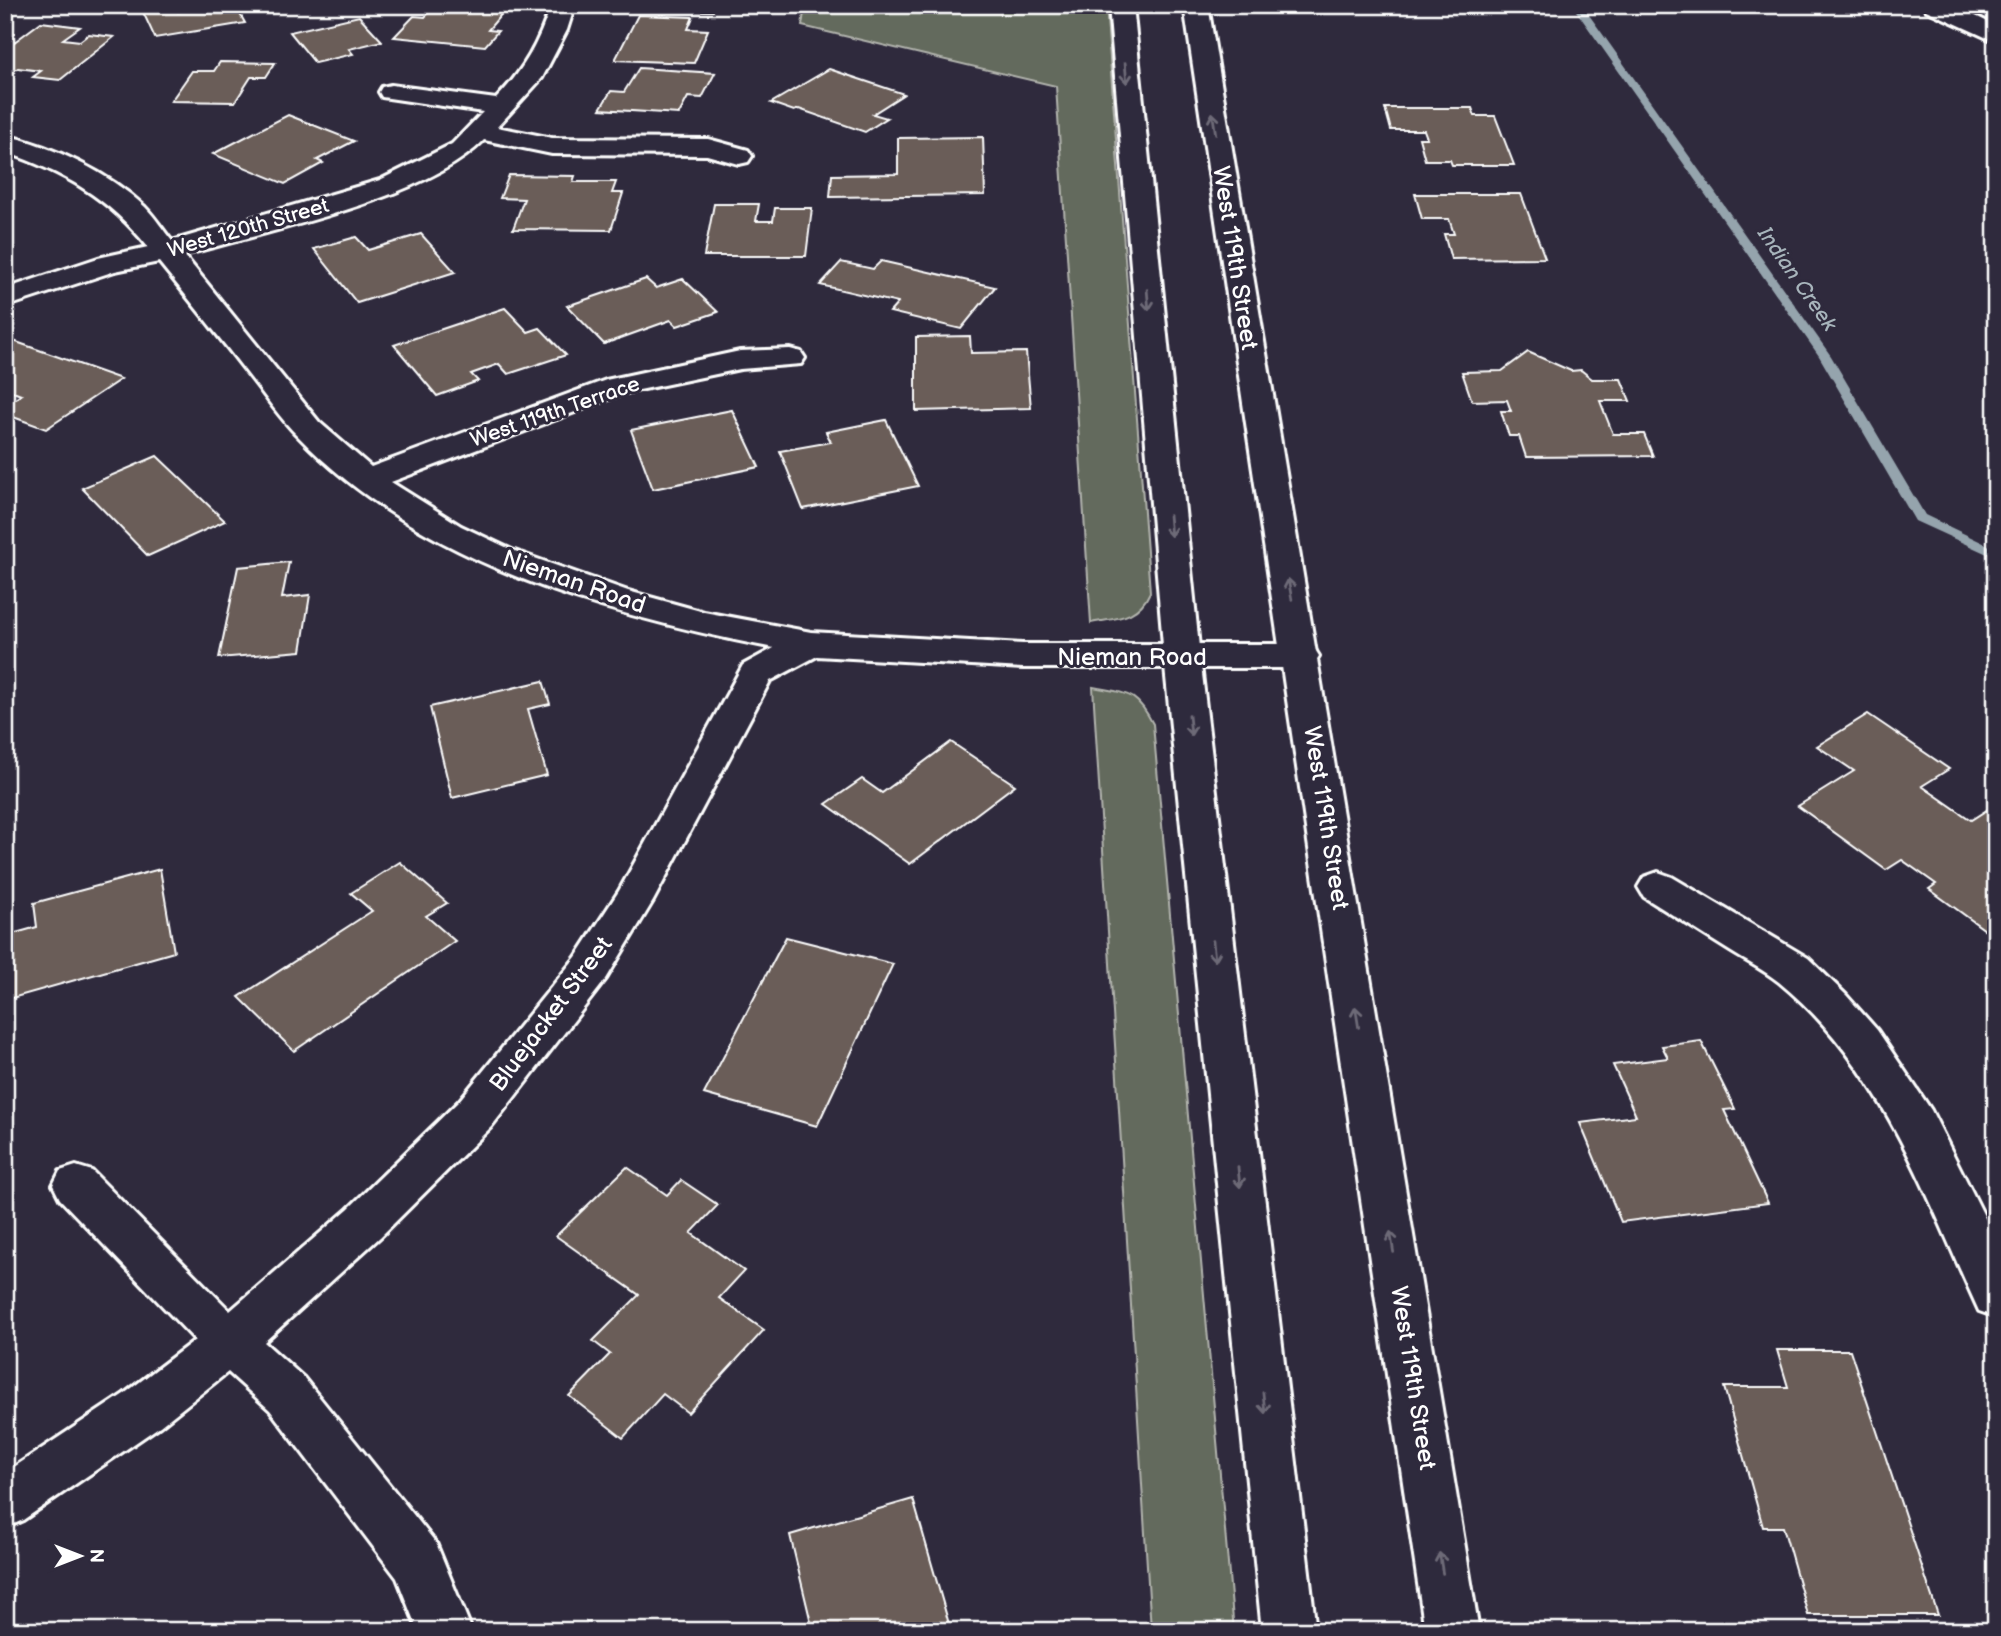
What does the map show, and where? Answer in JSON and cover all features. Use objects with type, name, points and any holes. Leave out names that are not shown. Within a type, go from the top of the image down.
[{"type":"street","name":"West 120th Street","points":[[5,298],[108,264],[165,252],[389,186],[461,149],[530,78],[555,30],[563,5]]},
{"type":"street","points":[[1121,5],[1182,657],[1289,1631]]},
{"type":"street","name":"West 119th Street","points":[[1196,5],[1301,656],[1452,1631]]},
{"type":"street","points":[[1934,5],[1996,35]]},
{"type":"street","points":[[391,92],[503,107]]},
{"type":"street","points":[[478,131],[552,146],[708,147],[739,156]]},
{"type":"street","name":"Nieman Road","points":[[5,143],[43,156],[90,180],[135,213],[308,429],[366,480],[449,533],[513,562],[628,602],[704,623],[811,644],[1023,656],[1301,656]]},
{"type":"street","name":"West 119th Terrace","points":[[366,480],[617,386],[740,360],[790,358]]},
{"type":"street","name":"Bluejacket Street","points":[[5,1503],[142,1410],[229,1342],[364,1223],[475,1114],[591,968],[633,901],[756,673],[811,644]]},
{"type":"street","points":[[1658,887],[1796,972],[1846,1022],[1875,1057],[1930,1151],[1996,1296]]},
{"type":"street","points":[[76,1185],[229,1342],[287,1394],[417,1561],[445,1631]]},
{"type":"green space","points":[[805,5],[1106,5],[1150,592],[1139,608],[1126,616],[1091,623],[1056,86],[802,26]]},
{"type":"green space","points":[[1093,687],[1130,696],[1141,705],[1153,724],[1234,1631],[1151,1631]]},
{"type":"building","points":[[175,5],[178,12],[211,5],[235,5],[245,23],[155,38],[143,12]]},
{"type":"building","points":[[436,5],[509,5],[488,30],[498,31],[485,46],[394,37],[414,16],[425,17]]},
{"type":"building","points":[[637,5],[715,5],[713,11],[636,10]]},
{"type":"building","points":[[638,15],[693,17],[688,29],[708,30],[694,63],[615,60]]},
{"type":"building","points":[[359,16],[382,41],[349,49],[353,54],[315,63],[290,32]]},
{"type":"building","points":[[41,22],[80,27],[63,39],[80,41],[89,34],[114,37],[60,80],[33,77],[41,71],[18,68],[5,74],[5,49]]},
{"type":"building","points":[[220,62],[275,63],[266,77],[251,77],[235,102],[171,101],[192,71],[214,71]]},
{"type":"building","points":[[639,68],[715,73],[702,98],[688,97],[679,114],[600,109],[611,91],[624,92]]},
{"type":"building","points":[[829,69],[904,94],[873,114],[887,118],[865,132],[799,109],[794,111],[771,103]]},
{"type":"building","points":[[1385,108],[1472,108],[1475,116],[1495,116],[1514,165],[1452,165],[1450,160],[1425,160],[1419,138],[1427,138],[1424,130],[1391,130]]},
{"type":"building","points":[[288,115],[354,141],[317,160],[323,163],[285,184],[213,154]]},
{"type":"building","points":[[983,137],[985,195],[830,197],[832,175],[898,174],[898,138]]},
{"type":"building","points":[[509,175],[575,176],[573,182],[616,182],[612,193],[623,193],[611,230],[513,229],[524,199],[500,198]]},
{"type":"building","points":[[1415,194],[1521,194],[1545,258],[1451,259],[1444,234],[1454,234],[1449,219],[1422,219]]},
{"type":"building","points":[[714,204],[759,204],[756,221],[773,221],[775,208],[812,208],[806,256],[704,256]]},
{"type":"building","points":[[421,234],[455,272],[357,303],[314,249],[356,237],[368,250]]},
{"type":"building","points":[[881,261],[995,287],[961,329],[890,312],[898,303],[820,285],[841,262],[873,269]]},
{"type":"building","points":[[646,279],[656,288],[683,279],[718,312],[677,326],[671,320],[604,344],[567,306]]},
{"type":"building","points":[[505,308],[528,332],[540,328],[566,355],[508,374],[499,364],[471,374],[478,381],[437,396],[394,345]]},
{"type":"building","points":[[970,336],[971,353],[1026,352],[1031,408],[916,411],[916,337]]},
{"type":"building","points":[[5,338],[121,379],[46,429],[5,414],[5,405],[21,395],[5,389]]},
{"type":"building","points":[[1528,352],[1571,371],[1581,370],[1592,379],[1621,379],[1630,401],[1600,401],[1613,434],[1644,434],[1653,456],[1526,457],[1519,436],[1509,436],[1501,411],[1511,411],[1507,400],[1472,401],[1462,372],[1502,371]]},
{"type":"building","points":[[732,410],[759,467],[653,489],[631,430]]},
{"type":"building","points":[[886,420],[918,486],[803,509],[780,451],[831,442],[826,432]]},
{"type":"building","points":[[157,456],[225,521],[148,556],[82,488]]},
{"type":"building","points":[[289,562],[282,598],[310,595],[301,651],[219,658],[238,567]]},
{"type":"building","points":[[543,681],[550,704],[528,709],[547,775],[452,798],[430,707]]},
{"type":"building","points":[[1868,714],[1949,769],[1922,786],[1971,820],[1990,808],[1996,812],[1996,938],[1929,889],[1936,884],[1902,860],[1886,870],[1798,806],[1854,771],[1817,746]]},
{"type":"building","points":[[951,742],[1015,785],[910,864],[826,804],[862,779],[882,793]]},
{"type":"building","points":[[400,862],[447,903],[426,916],[455,941],[294,1051],[239,997],[372,911],[351,893]]},
{"type":"building","points":[[160,869],[174,952],[5,1000],[5,936],[37,927],[34,903]]},
{"type":"building","points":[[786,937],[893,964],[817,1126],[704,1094]]},
{"type":"building","points":[[1701,1041],[1735,1109],[1724,1110],[1768,1203],[1621,1222],[1580,1123],[1636,1116],[1613,1065],[1668,1058],[1662,1046]]},
{"type":"building","points":[[627,1167],[667,1195],[681,1180],[718,1205],[691,1233],[744,1271],[719,1298],[764,1330],[688,1413],[663,1394],[623,1438],[569,1396],[610,1354],[593,1341],[639,1295],[556,1236]]},
{"type":"building","points":[[1777,1350],[1850,1350],[1938,1615],[1808,1615],[1783,1527],[1763,1527],[1724,1387],[1788,1387]]},
{"type":"building","points":[[913,1499],[951,1631],[813,1631],[790,1535]]},
{"type":"waterway","name":"Indian Creek","points":[[1577,5],[1825,356],[1920,518],[1996,554]]}]
